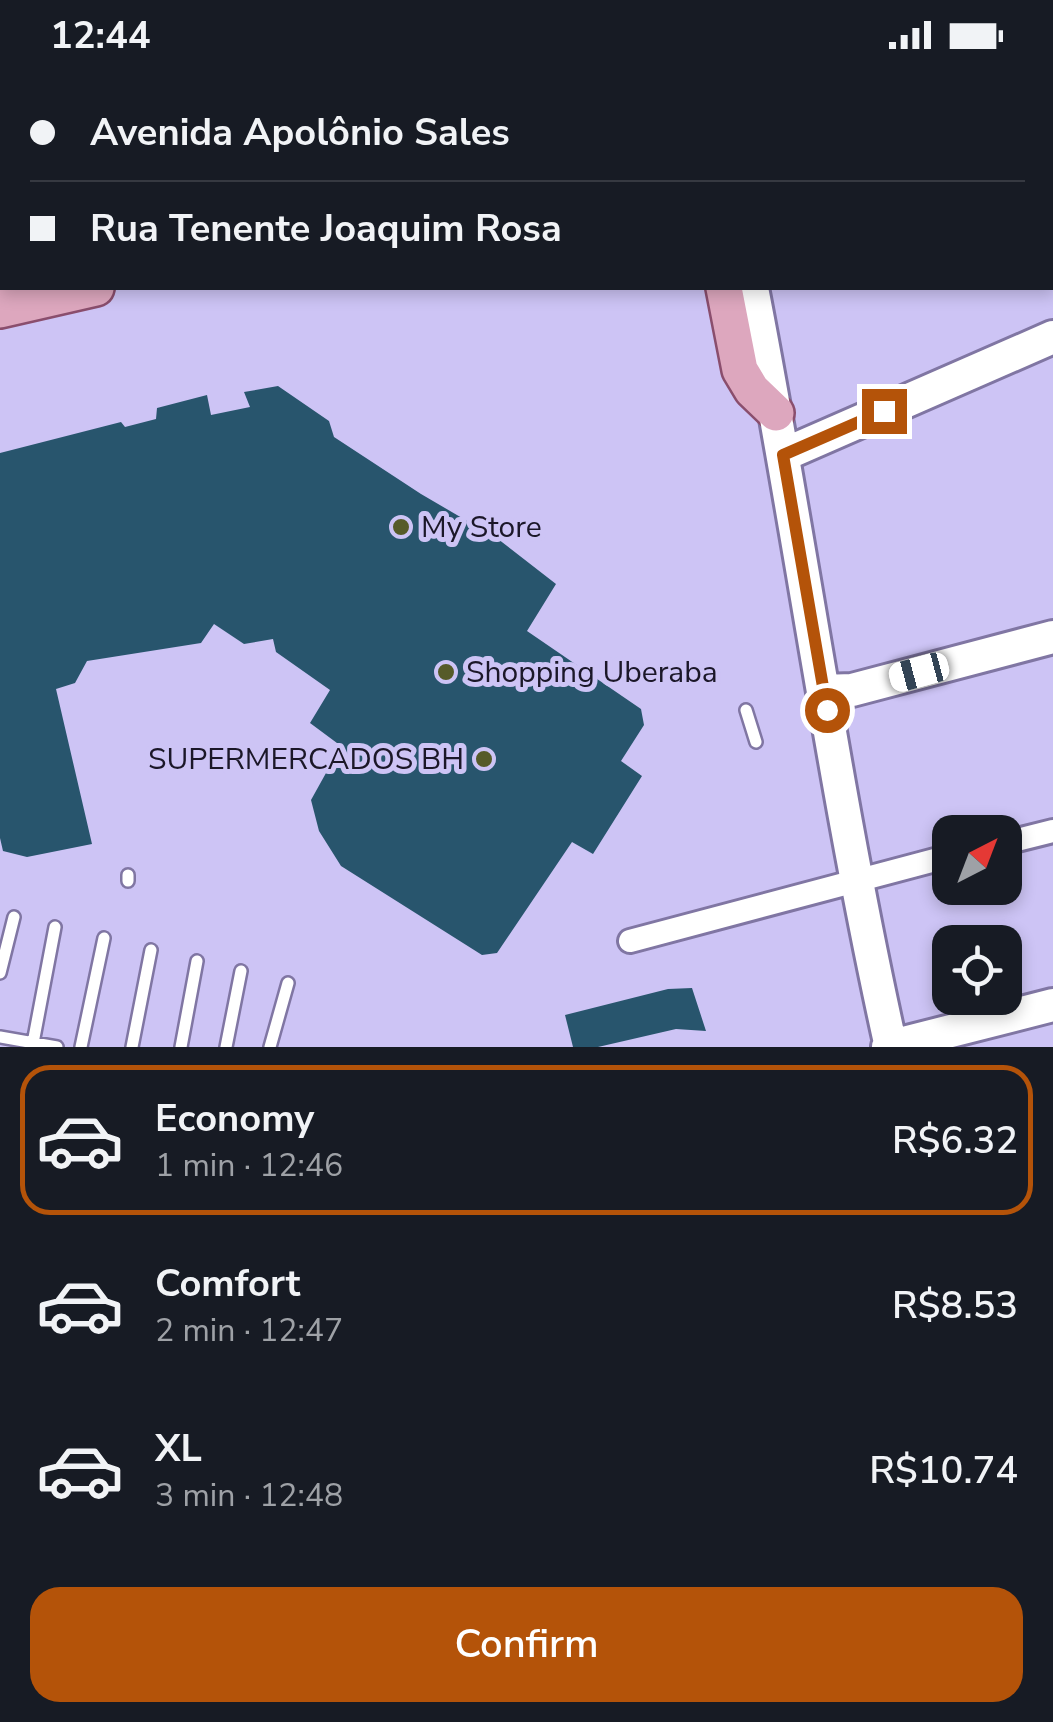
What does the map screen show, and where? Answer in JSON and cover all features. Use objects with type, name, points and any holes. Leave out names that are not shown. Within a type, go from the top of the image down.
[{"type":"main road","points":[[0,310],[87,290]]},
{"type":"main road","points":[[724,290],[740,370],[752,390],[776,413]]},
{"type":"street","points":[[752,290],[834,697],[856,880],[890,1047],[1053,1004]]},
{"type":"street","points":[[783,455],[1053,337]]},
{"type":"street","points":[[834,697],[1053,637]]},
{"type":"street","points":[[1022,839],[1053,831]]},
{"type":"street","points":[[630,942],[932,861]]},
{"type":"lane","points":[[746,710],[756,742]]},
{"type":"lane","points":[[0,973],[14,916]]},
{"type":"lane","points":[[33,1043],[56,927]]},
{"type":"lane","points":[[81,1047],[104,938]]},
{"type":"lane","points":[[132,1047],[151,950]]},
{"type":"lane","points":[[182,1047],[197,961]]},
{"type":"lane","points":[[226,1047],[241,971]]},
{"type":"lane","points":[[270,1047],[288,983]]},
{"type":"lane","points":[[0,1036],[56,1047]]},
{"type":"building","name":"Shopping Uberaba","points":[[278,386],[329,421],[334,437],[498,539],[556,584],[527,631],[641,709],[644,725],[621,761],[642,776],[593,854],[572,842],[497,953],[482,955],[341,866],[319,831],[311,800],[341,746],[310,723],[330,690],[276,652],[273,639],[244,644],[214,624],[201,643],[87,661],[75,683],[56,689],[92,844],[27,857],[3,851],[0,453],[121,422],[125,427],[156,419],[157,408],[207,395],[211,415],[250,407],[244,392]]},
{"type":"building","points":[[692,988],[706,1031],[676,1029],[598,1047],[573,1047],[565,1015],[668,989]]},
{"type":"place","name":"My Store","points":[[401,527]]},
{"type":"place","name":"Shopping Uberaba","points":[[446,672]]},
{"type":"place","name":"SUPERMERCADOS BH","points":[[484,759]]},
{"type":"route","points":[[827,710],[783,455],[884,411]]}]
